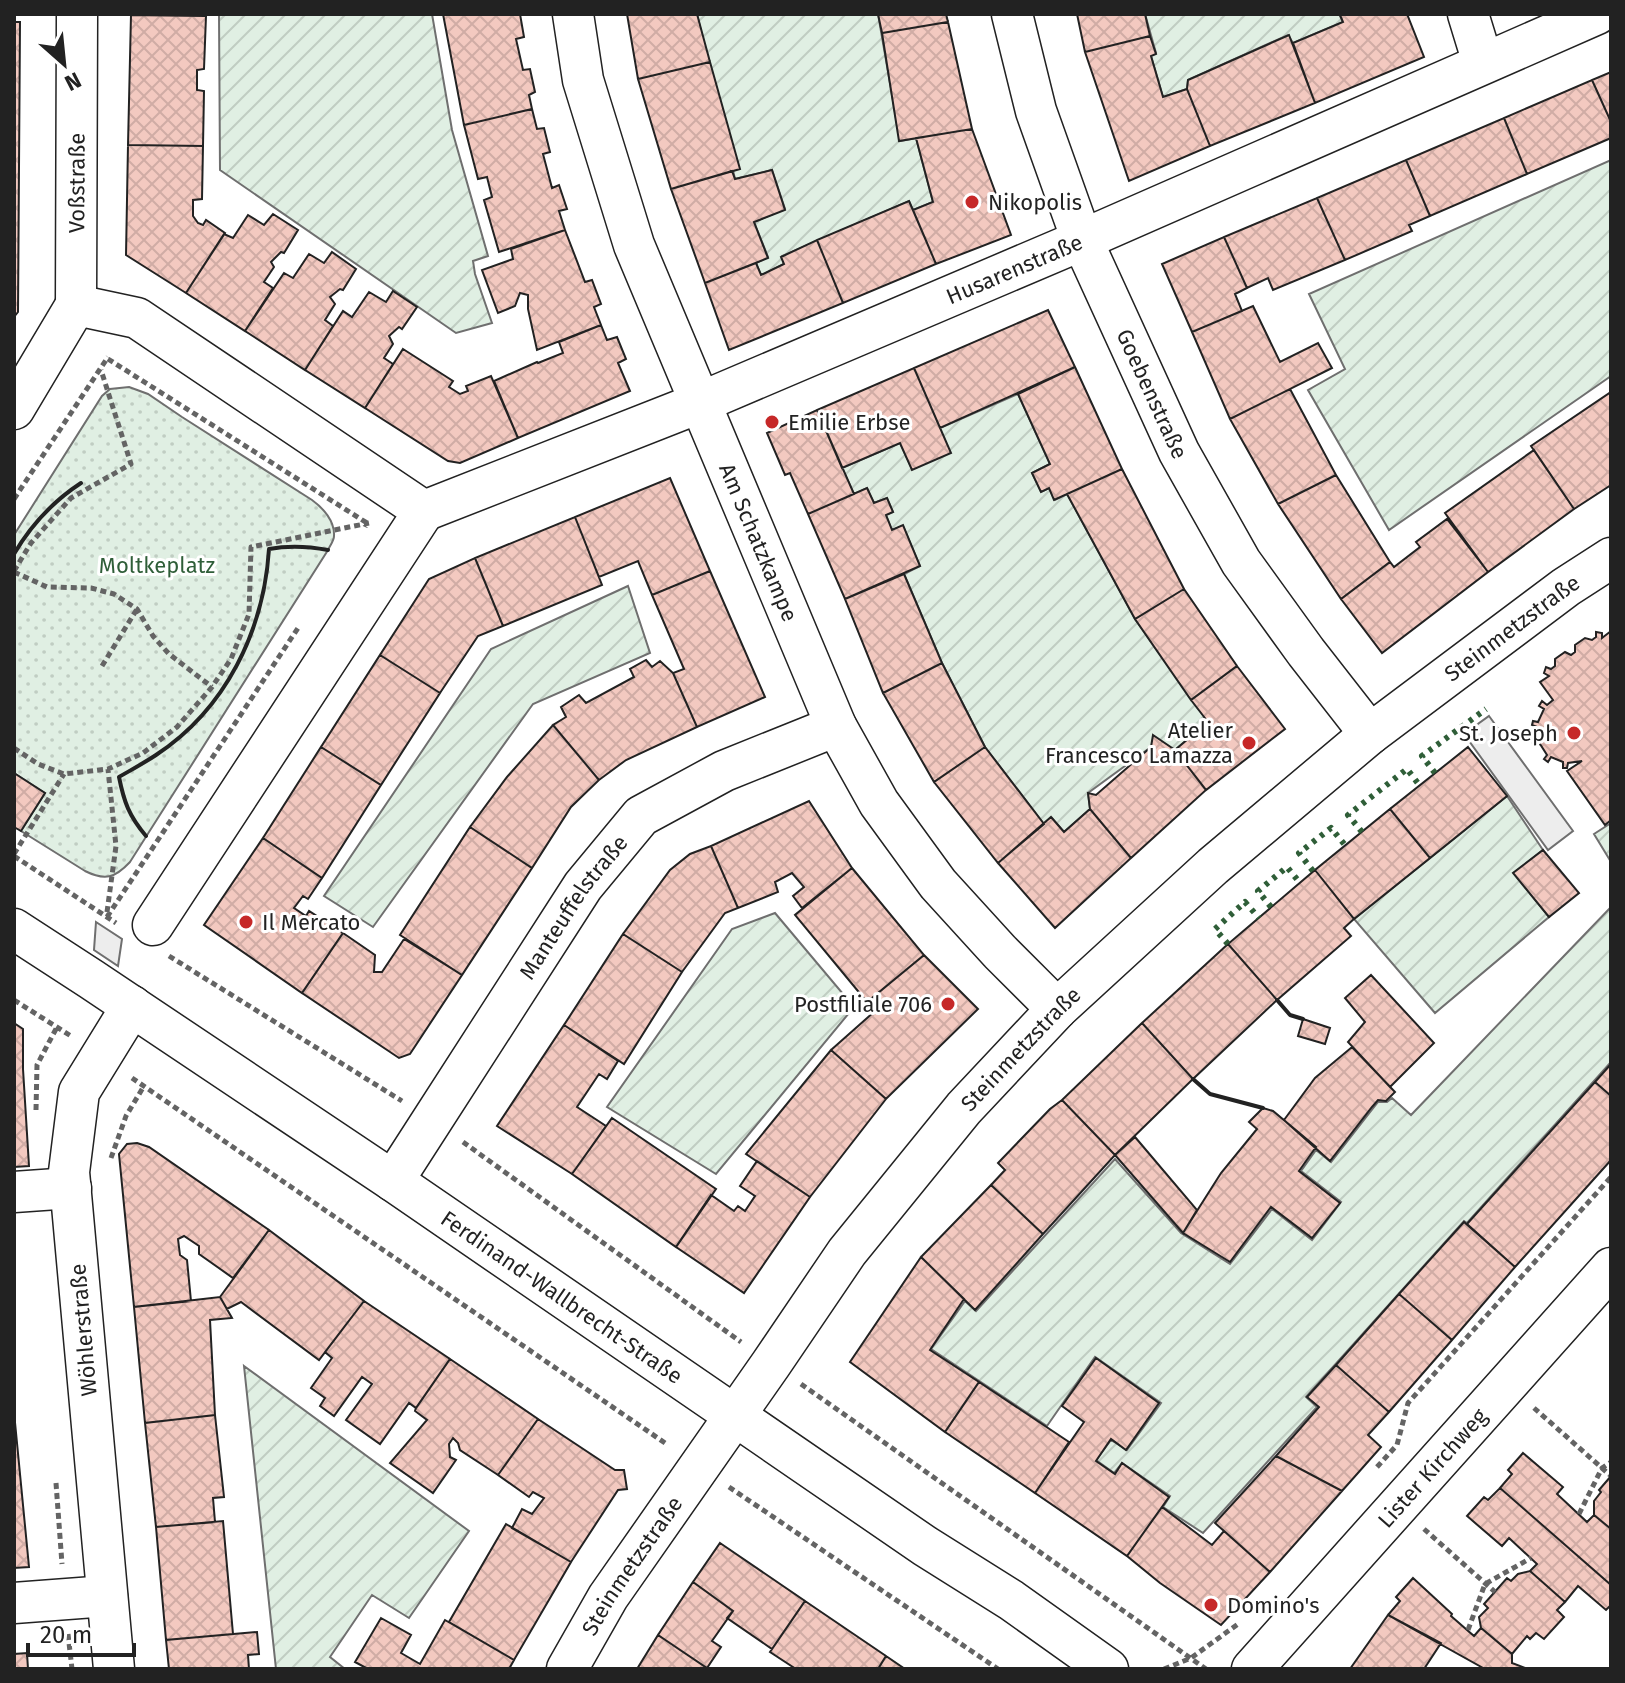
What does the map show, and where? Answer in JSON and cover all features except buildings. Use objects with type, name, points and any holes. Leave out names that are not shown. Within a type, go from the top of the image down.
[{"type":"street","name":"Voßstraße","points":[[77,14],[93,308]]},
{"type":"street","name":"Am Schatzkampe","points":[[573,14],[583,80],[634,245],[836,726],[879,803],[938,884],[1057,1009]]},
{"type":"street","name":"Goebenstraße","points":[[1012,14],[1036,111],[1082,240],[1179,452],[1241,562],[1370,734]]},
{"type":"street","points":[[1468,14],[1483,63]]},
{"type":"street","name":"Husarenstraße","points":[[424,511],[699,403],[1082,240],[1597,14]]},
{"type":"street","points":[[14,409],[93,308],[137,318],[424,511],[147,936]]},
{"type":"street","name":"Steinmetzstraße","points":[[567,1669],[608,1597],[847,1252],[964,1108],[1057,1009],[1213,866],[1370,734],[1566,587],[1611,558]]},
{"type":"street","name":"Manteuffelstraße","points":[[393,1181],[583,886],[641,816],[724,771],[836,726]]},
{"type":"street","name":"Ferdinand-Wallbrecht-Straße","points":[[14,929],[393,1181],[1108,1669]]},
{"type":"street","name":"Wöhlerstraße","points":[[114,1669],[69,1172],[79,1092],[132,1006]]},
{"type":"street","points":[[14,1192],[71,1188]]},
{"type":"street","name":"Lister Kirchweg","points":[[1252,1669],[1611,1268]]},
{"type":"street","points":[[14,1603],[107,1596]]},
{"type":"path","points":[[93,308],[108,359],[367,523]]},
{"type":"path","points":[[14,499],[108,359]]},
{"type":"path","points":[[101,370],[131,464],[71,498],[31,543],[14,572],[47,587],[91,588],[114,594],[137,609],[153,636],[169,654],[212,687]]},
{"type":"path","points":[[14,748],[38,764],[64,774],[108,769],[143,753],[177,727],[212,687],[231,659],[249,614],[251,547],[424,511]]},
{"type":"path","points":[[359,536],[367,523]]},
{"type":"path","points":[[102,666],[137,609]]},
{"type":"path","points":[[107,917],[298,628]]},
{"type":"path","points":[[107,917],[116,846],[108,769]]},
{"type":"path","points":[[64,774],[14,855],[107,917],[147,936],[433,1120],[771,1364],[1206,1669]]},
{"type":"path","points":[[14,1000],[101,1056],[998,1669]]},
{"type":"path","points":[[1377,1468],[1397,1445],[1408,1403],[1611,1177]]},
{"type":"path","points":[[1527,1402],[1611,1476]]},
{"type":"path","points":[[1579,1514],[1602,1468],[1611,1462]]},
{"type":"path","points":[[1419,1525],[1495,1592]]},
{"type":"path","points":[[1468,1630],[1485,1584],[1531,1558]]},
{"type":"path","points":[[1164,1669],[1191,1658],[1237,1625],[1247,1614]]},
{"type":"green space","points":[[219,14],[432,14],[452,130],[488,256],[473,261],[492,323],[456,333],[220,170]]},
{"type":"green space","points":[[697,14],[878,14],[900,141],[916,138],[933,202],[913,210],[909,201],[782,256],[784,264],[761,275],[756,263],[768,257],[754,222],[785,209],[772,170],[735,179]]},
{"type":"green space","points":[[1145,14],[1339,14],[1343,22],[1293,43],[1288,35],[1188,80],[1187,89],[1163,97],[1151,56],[1156,53]]},
{"type":"green space","points":[[1611,160],[1611,376],[1389,530],[1308,390],[1345,369],[1309,294]]},
{"type":"green space","name":"Moltkeplatz","points":[[129,387],[148,394],[312,500],[328,515],[334,536],[130,862],[114,875],[104,877],[85,871],[21,831],[45,793],[14,773],[14,535],[102,396],[110,389]]},
{"type":"green space","points":[[1018,394],[1050,464],[1032,473],[1041,492],[1049,488],[1055,500],[1067,494],[1135,619],[1208,722],[1175,750],[1151,747],[1088,793],[1090,809],[1064,832],[1052,818],[1044,824],[985,747],[942,663],[904,574],[920,566],[903,526],[892,530],[886,515],[893,512],[887,498],[874,503],[867,488],[854,494],[842,468],[900,443],[912,469],[940,428]]},
{"type":"green space","points":[[628,586],[650,653],[533,704],[373,927],[324,896],[491,649]]},
{"type":"green space","points":[[1507,796],[1543,850],[1514,873],[1549,917],[1435,1013],[1354,919]]},
{"type":"green space","points":[[1611,823],[1611,862],[1594,834]]},
{"type":"green space","points":[[1611,907],[1611,1062],[1306,1397],[1317,1407],[1203,1533],[1163,1507],[1170,1496],[1122,1463],[1114,1473],[1096,1460],[1111,1440],[1127,1450],[1161,1403],[1095,1357],[1047,1426],[931,1349],[965,1301],[976,1311],[1115,1159],[1181,1233],[1230,1264],[1272,1209],[1312,1240],[1341,1202],[1301,1171],[1316,1150],[1331,1162],[1378,1102],[1387,1102],[1392,1098],[1411,1115]]},
{"type":"green space","points":[[775,913],[854,1007],[716,1174],[607,1107],[732,929]]},
{"type":"green space","points":[[244,1366],[469,1531],[409,1618],[372,1595],[330,1657],[345,1669],[276,1669]]},
{"type":"shaded area","points":[[1489,716],[1573,831],[1548,850],[1464,734]]},
{"type":"shaded area","points":[[96,922],[122,939],[118,966],[94,950]]},
{"type":"hedge","points":[[1435,773],[1422,756],[1486,709]]},
{"type":"hedge","points":[[1362,832],[1348,815],[1407,769],[1420,786]]},
{"type":"hedge","points":[[1313,871],[1299,853],[1331,828],[1345,845]]},
{"type":"hedge","points":[[1271,907],[1258,891],[1287,867],[1300,883]]},
{"type":"hedge","points":[[1228,944],[1215,929],[1245,902],[1259,918]]},
{"type":"wall","points":[[14,554],[43,515],[81,483]]},
{"type":"wall","points":[[146,836],[128,808],[119,777],[181,736],[221,691],[250,638],[266,579],[269,549],[298,546],[328,550]]},
{"type":"wall","points":[[1277,1000],[1290,1015],[1303,1019]]},
{"type":"wall","points":[[1193,1079],[1210,1094],[1263,1108]]},
{"type":"place","name":"Nikopolis","points":[[972,202]]},
{"type":"place","name":"Emilie Erbse","points":[[772,422]]},
{"type":"place","name":"St. Joseph","points":[[1574,733]]},
{"type":"place","name":"Atelier Francesco Lamazza","points":[[1249,743]]},
{"type":"place","name":"Il Mercato","points":[[246,922]]},
{"type":"place","name":"Postfiliale 706","points":[[948,1004]]},
{"type":"place","name":"Domino's","points":[[1211,1605]]}]
